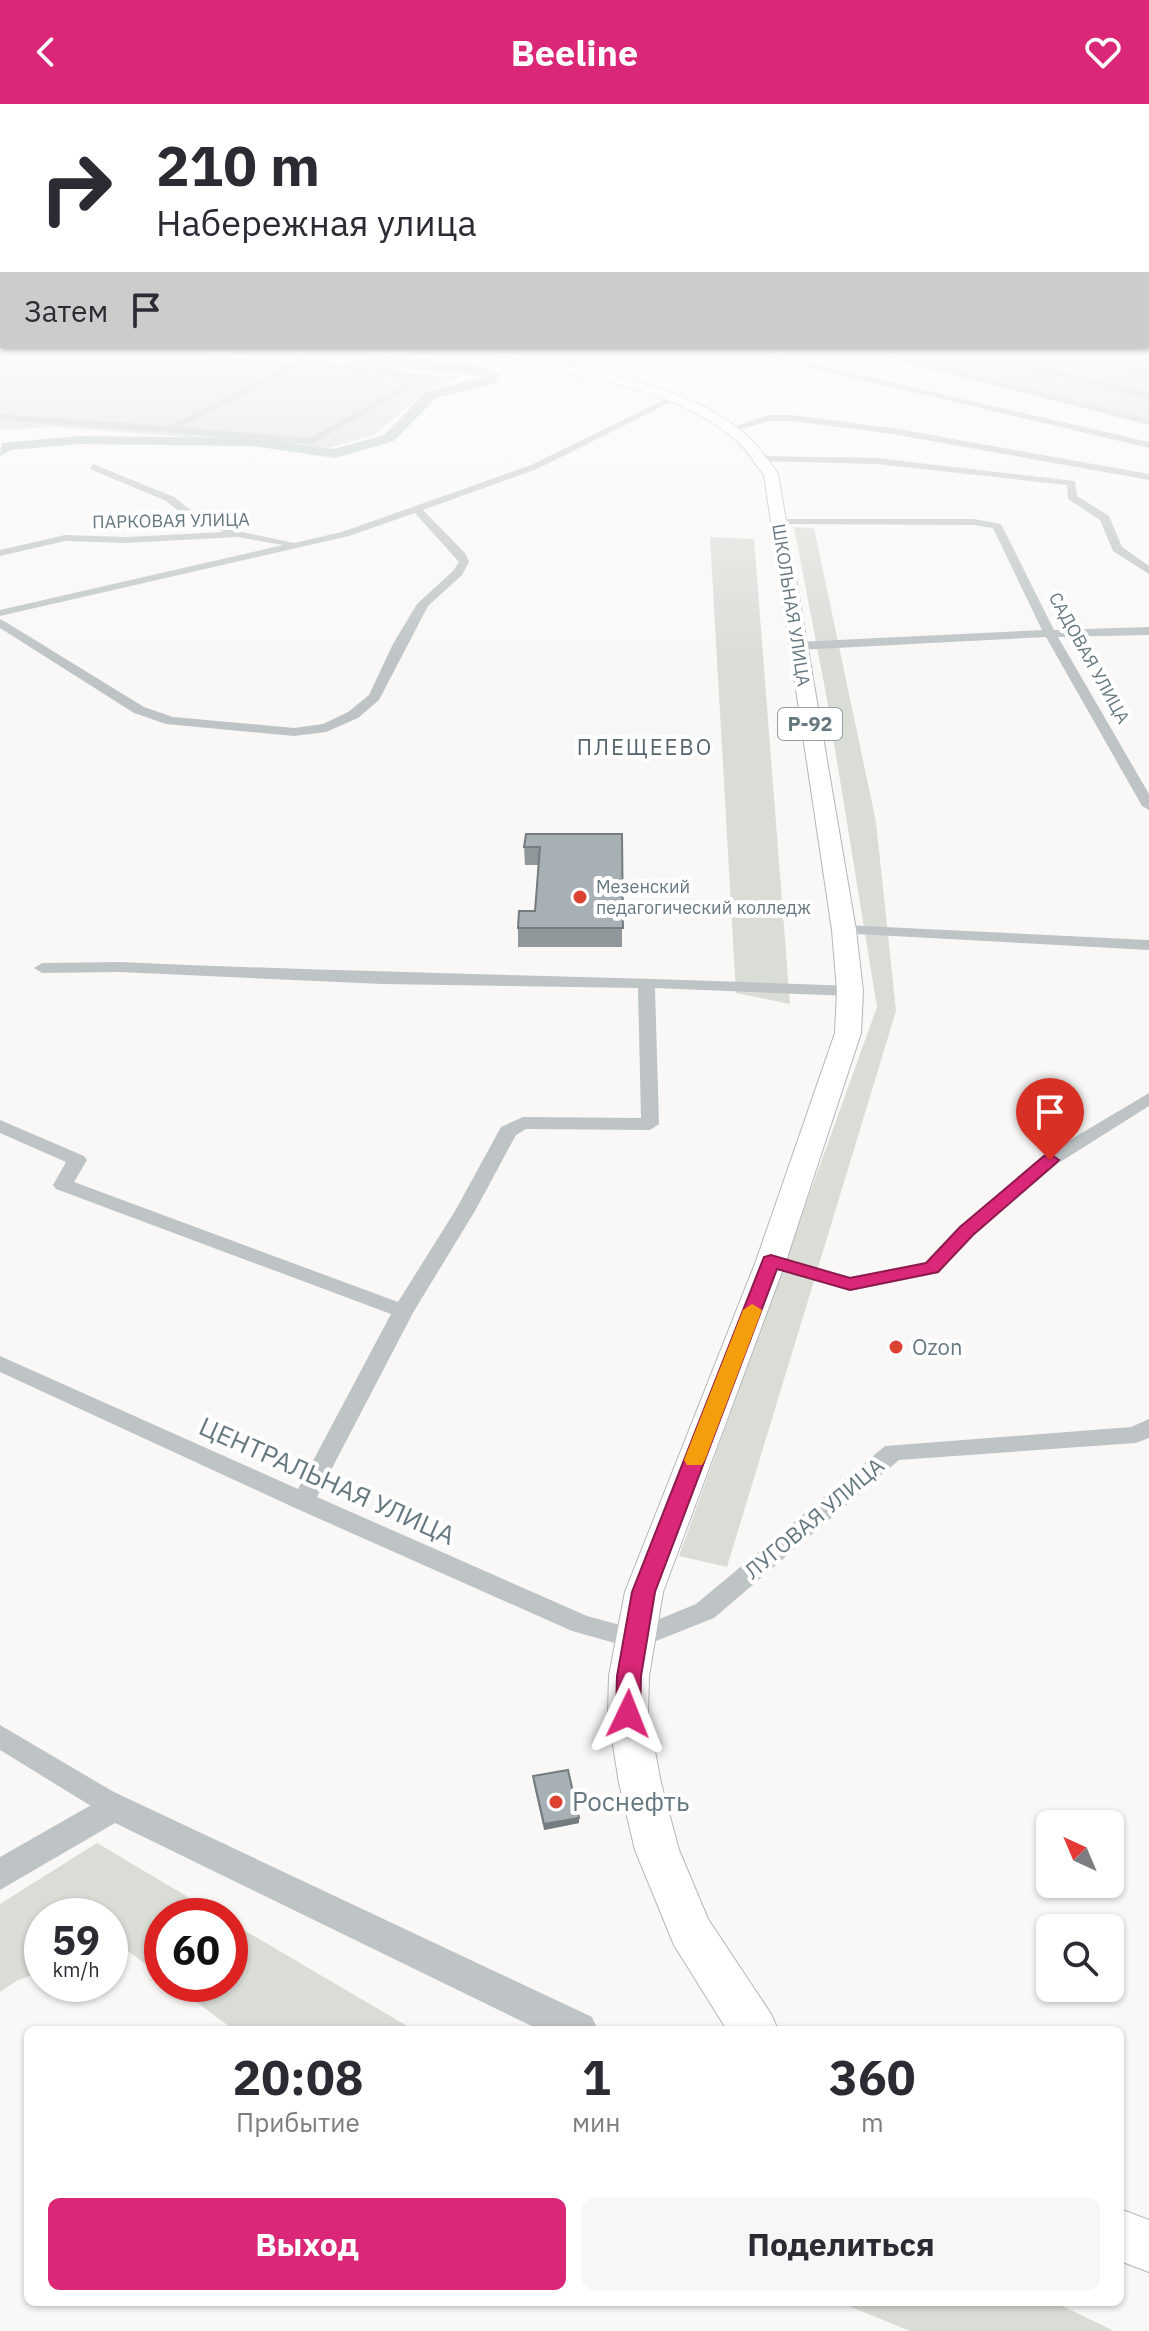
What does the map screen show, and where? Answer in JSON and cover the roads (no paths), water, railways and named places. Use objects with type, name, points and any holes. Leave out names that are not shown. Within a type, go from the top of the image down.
[{"type":"main road","name":"Р-92","points":[[758,455],[762,459]]},
{"type":"main road","name":"ШКОЛЬНАЯ УЛИЦА","points":[[762,459],[771,474],[844,930],[850,991]]},
{"type":"main road","name":"Р-92","points":[[751,2026],[690,1931],[657,1850],[640,1783],[628,1714],[629,1676],[644,1592],[771,1261],[848,1033],[850,991]]},
{"type":"main road","points":[[1124,2237],[1149,2246]]},
{"type":"street","points":[[0,613],[345,534],[375,520],[417,509],[534,467],[559,455]]},
{"type":"street","points":[[1020,455],[1149,477]]},
{"type":"street","points":[[762,459],[876,461],[1072,483],[1125,461]]},
{"type":"street","points":[[93,467],[170,499],[184,510],[237,534]]},
{"type":"street","points":[[1072,483],[1072,497],[1105,518],[1117,549],[1149,571]]},
{"type":"street","points":[[0,623],[139,710],[171,721],[294,732],[326,728],[353,715],[374,697],[399,644],[423,604],[458,573],[464,562],[417,509]]},
{"type":"street","name":"САДОВАЯ УЛИЦА","points":[[777,521],[974,522],[997,526],[1050,634],[1149,806]]},
{"type":"street","name":"ПАРКОВАЯ УЛИЦА","points":[[0,553],[65,538],[126,540],[237,534],[295,544]]},
{"type":"street","points":[[797,646],[1149,631]]},
{"type":"street","points":[[844,930],[1149,945]]},
{"type":"street","points":[[42,968],[120,967],[382,979],[646,983],[850,991]]},
{"type":"street","points":[[303,1502],[403,1311],[465,1211],[508,1131],[523,1123],[650,1124],[646,983]]},
{"type":"street","points":[[771,1261],[850,1284],[932,1268],[966,1231],[1050,1160],[1149,1098]]},
{"type":"street","points":[[0,1126],[77,1160],[63,1185],[403,1311]]},
{"type":"street","name":"ЦЕНТРАЛЬНАЯ УЛИЦА","points":[[0,1363],[303,1502],[581,1624],[636,1639]]},
{"type":"street","name":"ЛУГОВАЯ УЛИЦА","points":[[636,1639],[705,1611],[893,1452],[1136,1435],[1149,1427]]},
{"type":"street","points":[[0,1736],[114,1806],[571,2026]]},
{"type":"street","points":[[0,1875],[114,1806]]},
{"type":"place","name":"Мезенский педагогический колледж","points":[[580,897]]},
{"type":"place","name":"Ozon","points":[[896,1347]]},
{"type":"place","name":"Роснефть","points":[[556,1802]]},
{"type":"district","name":"ПЛЕЩЕЕВО","points":[[645,747]]}]
